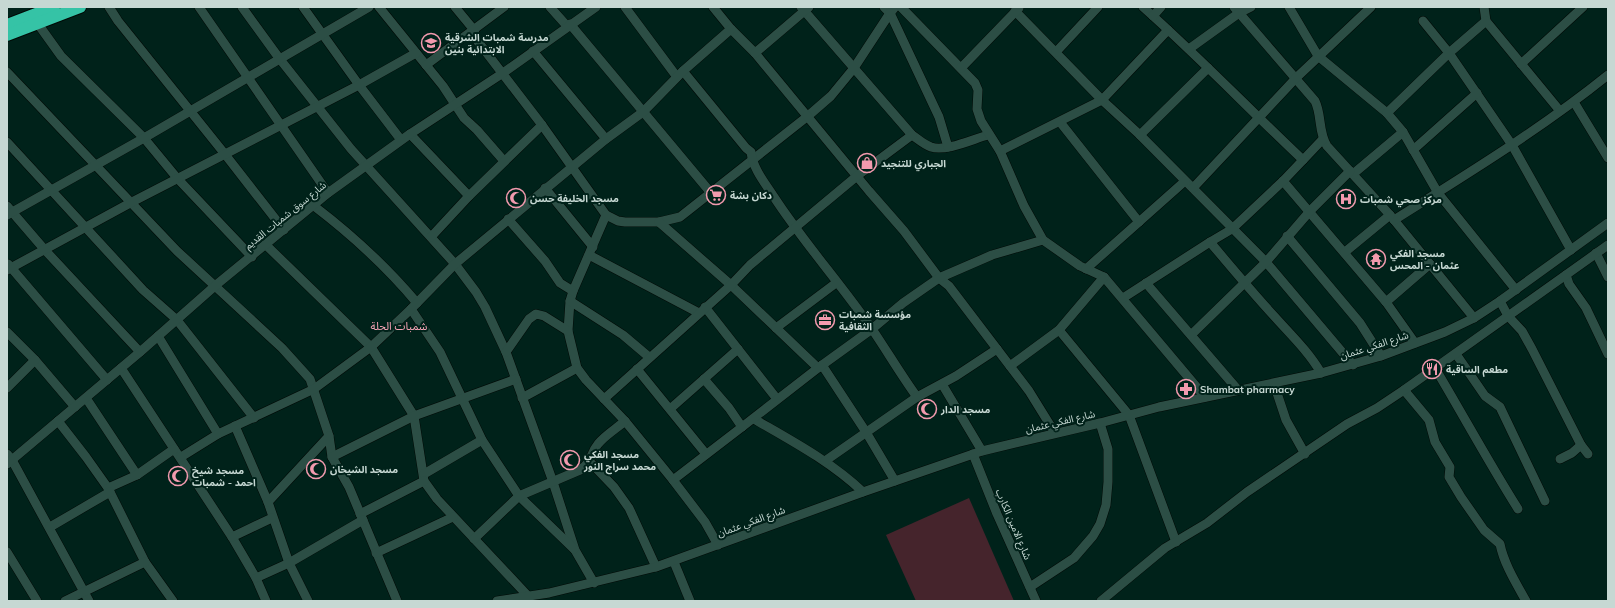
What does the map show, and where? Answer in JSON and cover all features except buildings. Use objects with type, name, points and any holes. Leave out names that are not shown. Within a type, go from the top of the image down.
[{"type":"highway","points":[[7,25],[54,7]]},
{"type":"highway","points":[[7,35],[80,7]]},
{"type":"street","points":[[109,7],[118,21],[284,230]]},
{"type":"street","points":[[199,7],[328,194]]},
{"type":"street","points":[[242,7],[279,58],[365,166],[455,264],[476,292],[485,307],[506,352],[575,550],[594,583]]},
{"type":"street","points":[[303,7],[401,140]]},
{"type":"street","points":[[140,352],[9,211],[51,190],[144,138],[279,58],[369,7]]},
{"type":"street","points":[[379,7],[449,95],[454,106],[504,161]]},
{"type":"street","points":[[455,7],[474,30],[476,39],[542,125],[606,215],[618,221],[659,222],[680,217],[752,161],[831,96],[854,68],[889,9]]},
{"type":"street","points":[[426,66],[504,7]]},
{"type":"street","points":[[550,7],[569,25],[711,193]]},
{"type":"street","name":"شارع سوق شمبات القديم","points":[[9,459],[86,398],[216,285],[328,194],[401,140],[503,73],[596,7]]},
{"type":"street","points":[[625,7],[680,74],[751,152],[752,161],[795,229],[872,329],[894,365],[917,397]]},
{"type":"street","points":[[713,7],[731,29],[755,53],[904,231],[939,278],[949,286],[1029,391],[1055,433]]},
{"type":"street","points":[[901,7],[960,68],[977,88],[977,109],[981,121],[988,135],[1000,151],[1024,206],[1043,240],[1086,269],[1104,276],[1205,397]]},
{"type":"street","points":[[1056,52],[1098,7]]},
{"type":"street","points":[[1143,7],[1189,49],[1258,118],[1303,160]]},
{"type":"street","points":[[1153,16],[1161,7]]},
{"type":"street","points":[[1189,49],[1237,10],[1251,7]]},
{"type":"street","points":[[1289,7],[1318,56],[1387,113],[1403,132],[1438,192],[1516,290]]},
{"type":"street","points":[[1193,188],[1296,78],[1371,7]]},
{"type":"street","points":[[1484,7],[1486,21],[1560,111]]},
{"type":"street","points":[[1521,64],[1583,7]]},
{"type":"street","points":[[755,53],[805,8],[912,135],[923,144],[938,148],[948,147],[988,135]]},
{"type":"street","points":[[889,9],[939,117],[948,147]]},
{"type":"street","points":[[960,68],[1017,9],[1102,100],[1140,135],[1266,262],[1353,365]]},
{"type":"street","points":[[1237,10],[1315,101],[1318,108],[1323,139],[1329,148],[1392,217],[1474,318]]},
{"type":"street","points":[[1423,21],[1477,93],[1512,145],[1571,250]]},
{"type":"street","points":[[1387,113],[1486,21]]},
{"type":"street","points":[[38,24],[61,56],[144,138],[178,178],[252,257]]},
{"type":"street","points":[[181,457],[218,434],[314,389],[371,347],[455,264],[572,166],[643,112],[680,74],[731,29]]},
{"type":"street","points":[[1000,151],[1102,100],[1168,30]]},
{"type":"street","points":[[533,51],[606,139]]},
{"type":"street","points":[[107,380],[8,267],[44,250],[224,153],[359,85],[416,53]]},
{"type":"street","points":[[1140,135],[1208,68]]},
{"type":"street","points":[[7,72],[177,251],[216,285],[282,348],[310,379],[329,436],[332,457],[349,487],[397,601]]},
{"type":"street","points":[[1345,252],[1392,217],[1438,192],[1512,145],[1574,102],[1608,75]]},
{"type":"street","points":[[1413,150],[1477,93]]},
{"type":"street","points":[[1574,102],[1608,158]]},
{"type":"street","points":[[1060,122],[1139,222]]},
{"type":"street","points":[[430,237],[504,161],[542,125]]},
{"type":"street","points":[[1191,335],[1266,262],[1310,211],[1351,173],[1403,132]]},
{"type":"street","points":[[410,134],[469,196]]},
{"type":"street","points":[[604,399],[731,285],[750,265],[857,176],[912,135]]},
{"type":"street","points":[[1123,298],[1232,229],[1323,139]]},
{"type":"street","points":[[7,142],[143,290],[177,320],[254,418]]},
{"type":"street","points":[[1086,269],[1185,181]]},
{"type":"street","points":[[1282,181],[1345,252],[1386,302],[1416,343]]},
{"type":"street","points":[[546,188],[591,251],[702,310],[738,349],[777,399]]},
{"type":"street","points":[[314,206],[352,235],[396,278],[440,352],[482,440],[519,496],[575,550]]},
{"type":"street","points":[[606,215],[570,301],[568,331],[577,368],[586,380],[625,421],[673,480],[705,522],[718,545]]},
{"type":"street","points":[[508,219],[545,261],[560,283],[573,291]]},
{"type":"street","points":[[659,222],[820,366],[866,432],[895,481]]},
{"type":"street","name":"شارع الفكي عثمان","points":[[496,601],[549,593],[674,562],[863,492],[978,453],[1159,407],[1321,373],[1381,356],[1444,332],[1474,318],[1516,290],[1608,223]]},
{"type":"street","points":[[1287,236],[1360,322],[1381,356]]},
{"type":"street","points":[[673,480],[754,419],[820,366],[872,329],[903,303],[939,278],[992,255],[1043,240]]},
{"type":"street","points":[[1210,242],[1296,339],[1316,364],[1321,373]]},
{"type":"street","points":[[1582,243],[1608,277]]},
{"type":"street","points":[[266,245],[371,347],[414,416],[424,478],[437,499],[528,596]]},
{"type":"street","points":[[1101,601],[1151,559],[1207,523],[1238,499],[1347,424],[1377,408],[1404,390],[1608,245]]},
{"type":"street","points":[[1386,302],[1430,264]]},
{"type":"street","points":[[1566,275],[1569,284],[1586,308],[1608,354]]},
{"type":"street","points":[[1010,366],[1059,330],[1104,276]]},
{"type":"street","points":[[776,328],[836,283]]},
{"type":"street","points":[[1146,283],[1238,390]]},
{"type":"street","points":[[570,301],[623,335],[649,357]]},
{"type":"street","points":[[1500,301],[1508,316],[1522,331],[1581,445],[1588,454]]},
{"type":"street","points":[[506,352],[529,319],[536,314],[544,316],[568,331]]},
{"type":"street","points":[[1059,330],[1129,415],[1176,542]]},
{"type":"street","points":[[7,332],[35,360],[75,407]]},
{"type":"street","points":[[158,336],[218,434]]},
{"type":"street","points":[[670,409],[738,349]]},
{"type":"street","points":[[825,461],[917,397],[974,365],[997,349]]},
{"type":"street","points":[[1456,354],[1485,396],[1500,407],[1545,500]]},
{"type":"street","points":[[7,387],[35,360]]},
{"type":"street","points":[[121,368],[174,449],[181,457],[232,537],[256,578],[266,601]]},
{"type":"street","points":[[522,398],[577,368]]},
{"type":"street","points":[[1434,368],[1467,421],[1495,473],[1518,509]]},
{"type":"street","points":[[637,369],[706,454]]},
{"type":"street","points":[[704,378],[729,408],[742,428]]},
{"type":"street","points":[[332,457],[414,416],[516,379]]},
{"type":"street","name":"شارع الامين الكارب","points":[[942,384],[978,453],[997,514],[1036,601]]},
{"type":"street","points":[[1274,384],[1286,420],[1305,454]]},
{"type":"street","points":[[1404,390],[1428,418],[1435,442],[1450,467],[1449,477],[1479,524],[1500,544],[1512,575],[1526,601]]},
{"type":"street","points":[[86,398],[137,475]]},
{"type":"street","points":[[754,419],[825,461],[845,475],[863,492]]},
{"type":"street","points":[[58,421],[109,490],[145,562],[173,601]]},
{"type":"street","points":[[474,539],[519,496],[580,470],[590,462],[598,444],[625,421]]},
{"type":"street","points":[[1030,587],[1074,558],[1093,536],[1100,524],[1106,505],[1108,482],[1108,449],[1100,423]]},
{"type":"street","points":[[235,426],[268,502],[288,563],[308,601]]},
{"type":"street","points":[[268,502],[329,436]]},
{"type":"street","points":[[256,578],[288,563],[482,440]]},
{"type":"street","points":[[1560,459],[1572,453],[1581,445]]},
{"type":"street","points":[[50,527],[109,490],[137,475],[174,449]]},
{"type":"street","points":[[9,459],[50,527],[89,601]]},
{"type":"street","points":[[590,462],[614,487],[629,508],[656,567]]},
{"type":"street","points":[[376,553],[453,517]]},
{"type":"street","points":[[232,537],[272,518]]},
{"type":"street","points":[[7,552],[37,601]]},
{"type":"street","points":[[65,601],[145,562]]},
{"type":"street","points":[[674,562],[690,601]]},
{"type":"shaded area","points":[[969,498],[1014,601],[916,601],[886,535]]},
{"type":"place","name":"مدرسة شمبات الشرقية الابتدائية بنين","points":[[431,43]]},
{"type":"place","name":"الجباري للتنجيد","points":[[867,163]]},
{"type":"place","name":"دكان بشة","points":[[716,195]]},
{"type":"place","name":"مسجد الخليفة حسن","points":[[516,198]]},
{"type":"place","name":"مركز صحي شمبات","points":[[1346,199]]},
{"type":"place","name":"مسجد الفكي عثمان - المحس","points":[[1376,259]]},
{"type":"place","name":"مؤسسة شمبات الثقافية","points":[[825,320]]},
{"type":"place","name":"مطعم الساقية","points":[[1432,369]]},
{"type":"place","name":"Shambat pharmacy","points":[[1186,389]]},
{"type":"place","name":"مسجد الدار","points":[[927,409]]},
{"type":"place","name":"مسجد الفكي محمد سراج النور","points":[[570,460]]},
{"type":"place","name":"مسجد الشيخان","points":[[316,469]]},
{"type":"place","name":"مسجد شيخ احمد - شمبات","points":[[178,476]]},
{"type":"district","name":"شمبات الحلة","points":[[399,326]]}]
